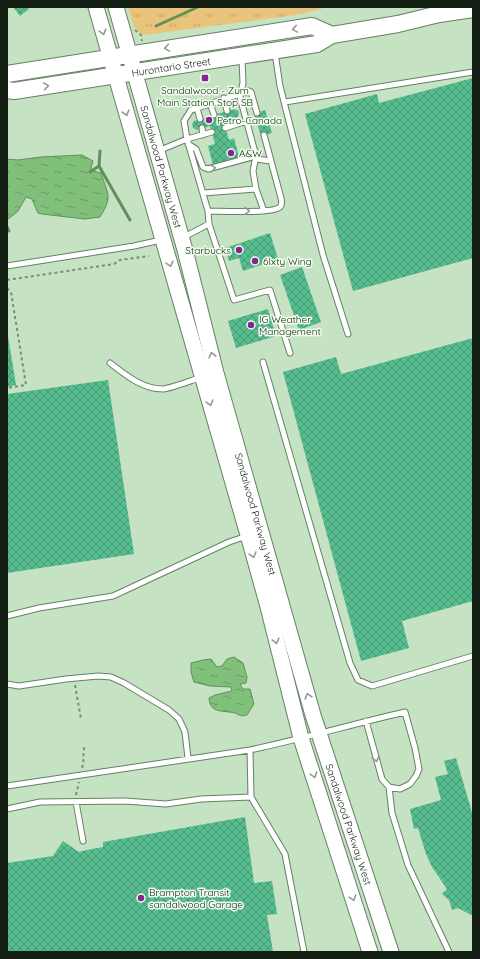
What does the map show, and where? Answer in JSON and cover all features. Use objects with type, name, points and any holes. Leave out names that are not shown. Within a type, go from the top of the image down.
[{"type":"main road","name":"Sandalwood Parkway West","points":[[96,7],[162,239],[209,375],[255,534],[391,952]]},
{"type":"main road","name":"Sandalwood Parkway West","points":[[116,7],[181,238],[209,375]]},
{"type":"main road","name":"Hurontario Street","points":[[7,90],[14,91],[317,44],[332,34],[398,24],[438,14],[473,9]]},
{"type":"main road","name":"Hurontario Street","points":[[7,74],[312,26],[332,34]]},
{"type":"main road","name":"Sandalwood Parkway West","points":[[255,534],[267,603],[301,738],[370,952]]},
{"type":"lane","points":[[274,50],[285,102],[323,255],[348,334]]},
{"type":"lane","points":[[242,56],[243,83],[241,101],[256,158],[253,175],[256,189],[264,211]]},
{"type":"lane","points":[[285,102],[473,72]]},
{"type":"lane","points":[[257,113],[251,92],[249,91],[241,92],[191,110],[184,121],[188,142],[208,211],[209,224],[234,300],[270,290],[290,353]]},
{"type":"lane","points":[[224,98],[227,111]]},
{"type":"lane","points":[[210,103],[214,115]]},
{"type":"lane","points":[[197,108],[200,119]]},
{"type":"lane","points":[[229,120],[228,127],[247,121]]},
{"type":"lane","points":[[202,128],[203,134]]},
{"type":"lane","points":[[157,151],[188,142],[203,134],[212,132]]},
{"type":"lane","points":[[208,211],[264,211],[278,208],[282,204],[264,135]]},
{"type":"lane","points":[[188,142],[196,149],[203,167],[208,169],[256,158],[271,162]]},
{"type":"lane","points":[[203,193],[256,189]]},
{"type":"lane","points":[[181,238],[209,224]]},
{"type":"lane","points":[[7,266],[134,246],[162,239]]},
{"type":"lane","points":[[263,362],[350,663],[358,680],[372,686],[473,656]]},
{"type":"lane","points":[[110,363],[143,386],[164,389],[209,375]]},
{"type":"lane","points":[[7,616],[39,608],[113,596],[229,542],[255,534]]},
{"type":"lane","points":[[7,684],[19,686],[66,679],[98,676],[111,677],[124,683],[169,710],[179,719],[185,732],[188,758]]},
{"type":"lane","points":[[7,786],[250,750],[284,743],[405,712],[419,769],[410,784],[400,789],[389,787]]},
{"type":"lane","points":[[366,721],[382,779],[389,787],[392,813],[408,865],[449,952]]},
{"type":"lane","points":[[250,750],[251,797],[285,854],[304,952]]},
{"type":"lane","points":[[7,809],[40,802],[124,801],[166,804],[201,799],[251,797]]},
{"type":"lane","points":[[76,802],[83,841]]},
{"type":"path","points":[[7,280],[114,264],[120,260],[149,256]]},
{"type":"path","points":[[7,288],[11,292],[26,385],[7,388]]},
{"type":"path","points":[[68,686],[76,685],[81,719]]},
{"type":"green space","points":[[128,7],[328,7],[302,14],[145,35],[135,28]]},
{"type":"water","points":[[82,155],[93,161],[91,168],[93,171],[101,173],[107,191],[107,204],[100,217],[85,219],[38,213],[32,199],[26,197],[18,211],[7,220],[7,159],[18,160]]},
{"type":"water","points":[[234,657],[243,663],[247,677],[246,683],[240,684],[243,689],[250,689],[254,704],[247,715],[244,716],[215,709],[210,703],[209,698],[232,691],[231,687],[210,686],[194,682],[191,672],[191,663],[211,659],[217,667],[222,666],[227,659]]},
{"type":"building","points":[[13,7],[27,7],[29,9],[20,16]]},
{"type":"building","points":[[473,78],[473,258],[353,291],[305,114],[377,94],[379,103]]},
{"type":"building","points":[[234,109],[239,111],[238,117],[224,122],[229,140],[234,138],[239,157],[213,165],[208,146],[215,144],[210,126],[197,130],[193,128],[192,124],[194,121]]},
{"type":"building","points":[[265,110],[272,133],[261,136],[254,114]]},
{"type":"building","points":[[270,233],[278,259],[243,271],[239,258],[229,261],[225,248]]},
{"type":"building","points":[[302,267],[321,322],[299,330],[280,275]]},
{"type":"building","points":[[268,309],[276,336],[236,348],[228,321]]},
{"type":"building","points":[[7,330],[16,385],[7,387]]},
{"type":"building","points":[[473,338],[473,601],[402,621],[409,648],[361,661],[283,372],[336,357],[341,374]]},
{"type":"building","points":[[108,380],[134,554],[7,573],[7,394]]},
{"type":"building","points":[[456,758],[473,816],[473,916],[458,908],[452,910],[449,900],[442,894],[447,889],[432,867],[426,854],[418,828],[414,829],[410,809],[441,800],[435,777],[448,774],[444,761]]},
{"type":"building","name":"Brampton Transit sandalwood Garage","points":[[245,817],[254,883],[272,881],[277,914],[267,915],[273,952],[7,952],[7,863],[53,856],[63,841],[79,852],[103,847],[103,842]]},
{"type":"waterway","points":[[156,26],[198,7]]},
{"type":"waterway","points":[[90,172],[99,166],[100,151]]},
{"type":"waterway","points":[[99,166],[130,220]]},
{"type":"waterway","points":[[7,227],[9,231]]},
{"type":"place","name":"Sandalwood - Zum Main Station Stop SB","points":[[205,78]]},
{"type":"place","name":"Petro-Canada","points":[[209,120]]},
{"type":"place","name":"A&W","points":[[231,153]]},
{"type":"place","name":"Starbucks","points":[[239,250]]},
{"type":"place","name":"6Ixty Wing","points":[[255,261]]},
{"type":"place","name":"IG Weather Management","points":[[251,325]]},
{"type":"place","name":"Brampton Transit sandalwood Garage","points":[[141,898]]}]
